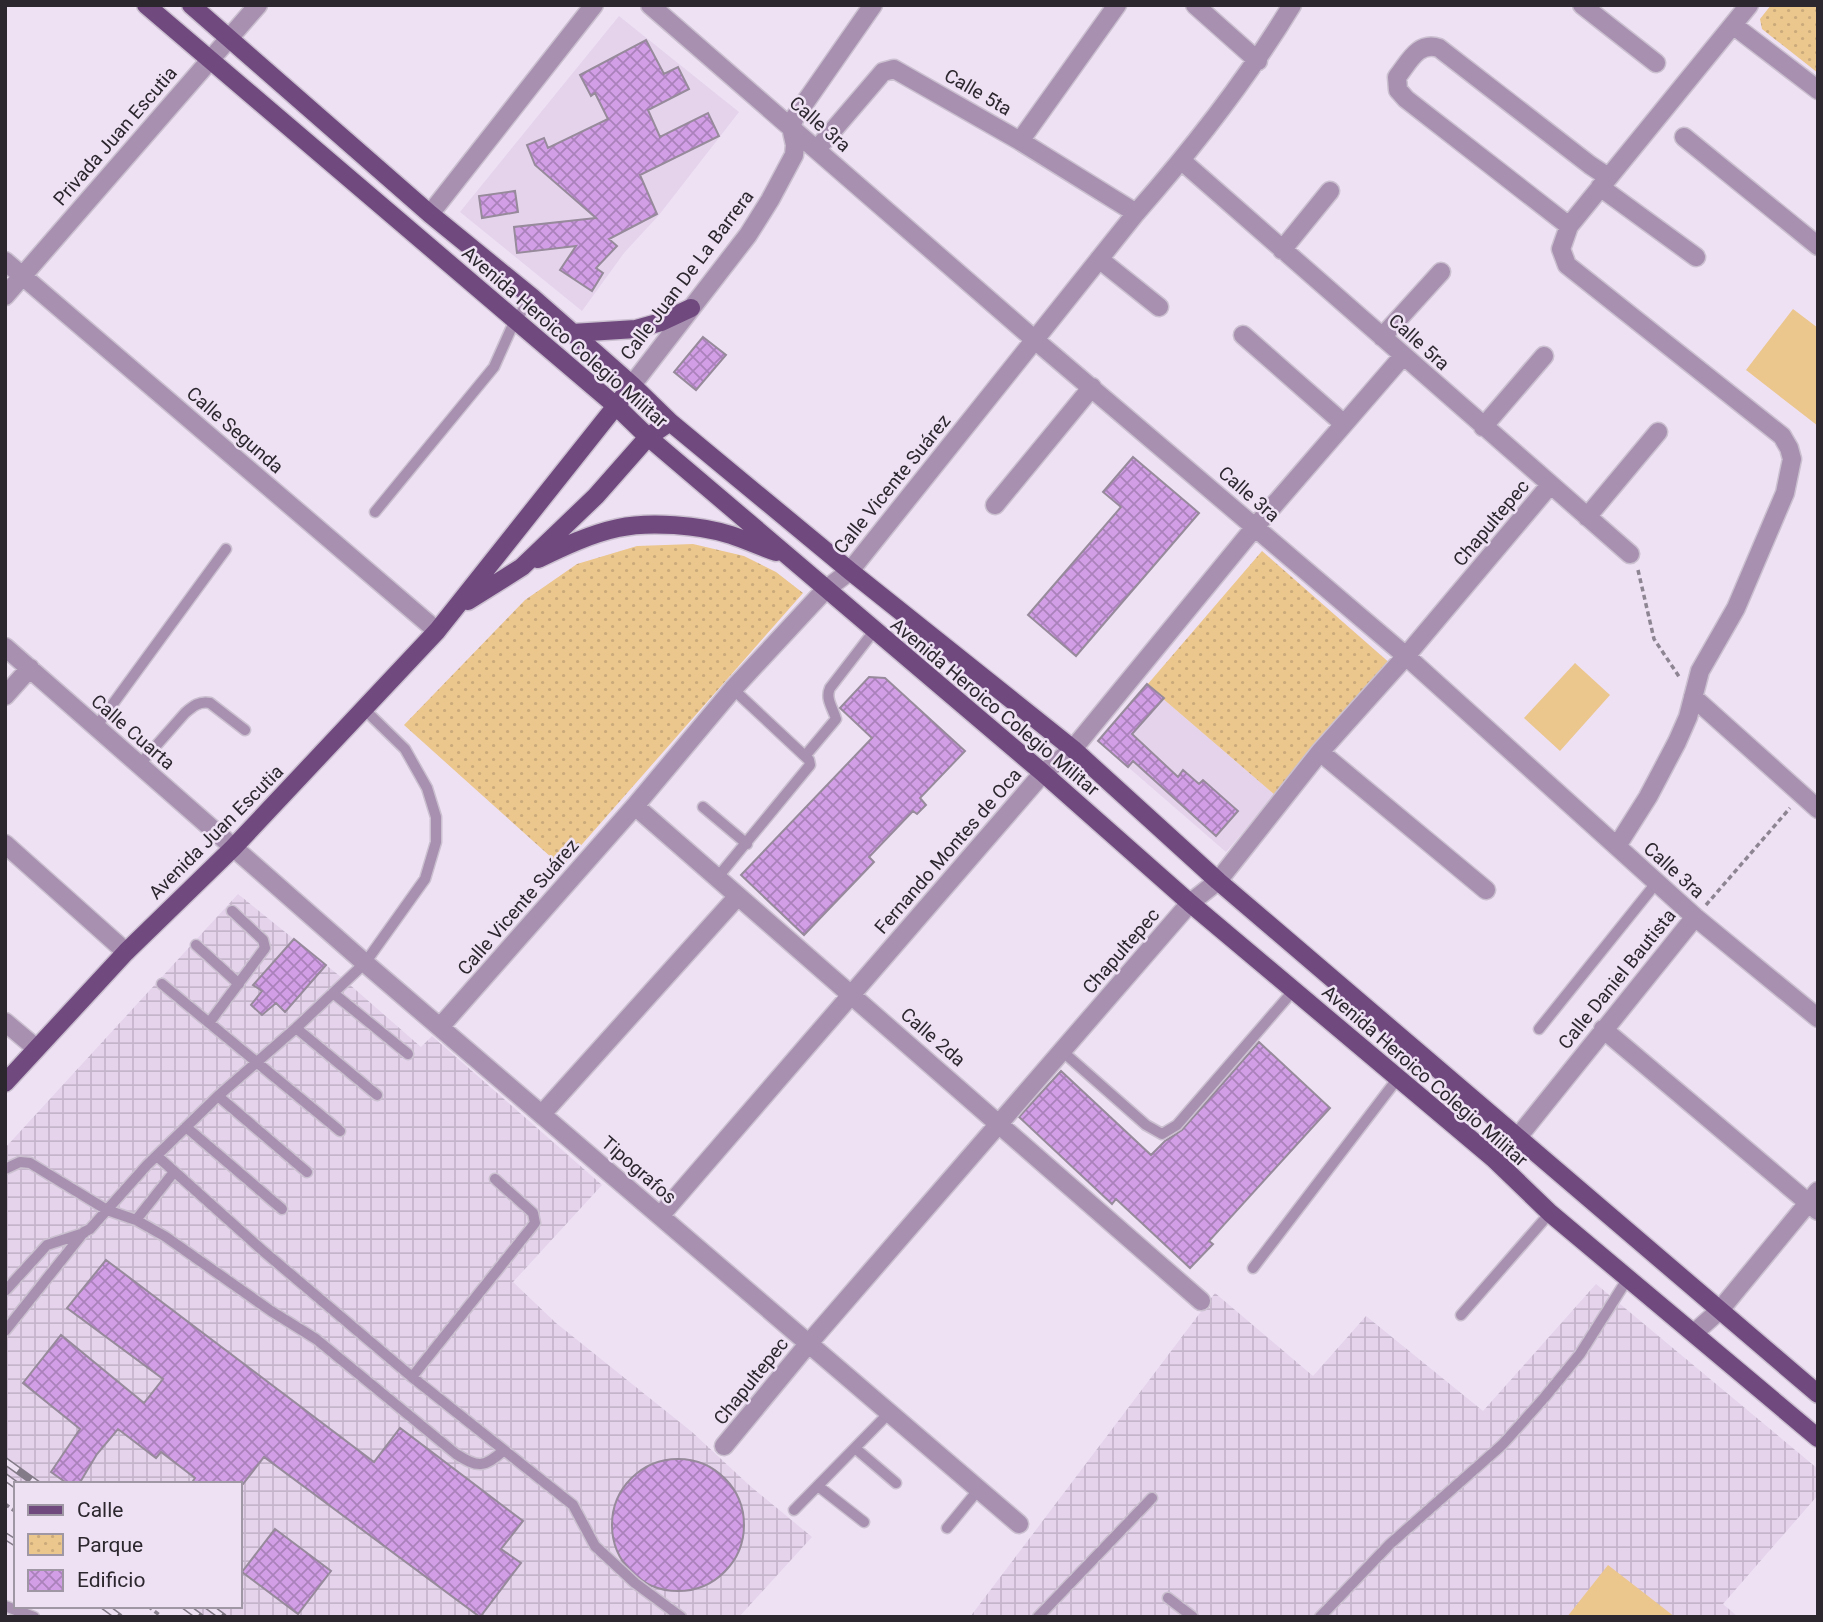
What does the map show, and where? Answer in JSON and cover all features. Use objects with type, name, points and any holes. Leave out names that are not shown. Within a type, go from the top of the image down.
[{"type":"main road","name":"Avenida Heroico Colegio Militar","points":[[146,5],[616,406],[648,438],[1043,774],[1190,903],[1493,1158],[1550,1213],[1818,1438]]},
{"type":"main road","name":"Avenida Heroico Colegio Militar","points":[[191,5],[430,214],[632,384],[670,422],[850,571],[1073,749],[1218,881],[1818,1394]]},
{"type":"main road","points":[[572,333],[636,329],[661,323],[691,308]]},
{"type":"main road","name":"Calle Juan De La Barrera","points":[[616,406],[632,384]]},
{"type":"main road","name":"Avenida Juan Escutia","points":[[5,1083],[126,951],[233,848],[437,631],[616,406]]},
{"type":"main road","name":"Avenida Juan Escutia","points":[[456,608],[522,567],[596,496],[648,438],[670,422]]},
{"type":"main road","points":[[522,567],[594,535],[620,527],[649,525],[730,534],[786,556]]},
{"type":"street","name":"Privada Juan Escutia","points":[[5,296],[258,5]]},
{"type":"street","points":[[430,214],[594,5]]},
{"type":"street","name":"Calle 3ra","points":[[650,5],[1035,340],[1406,656],[1695,917],[1818,1018]]},
{"type":"street","points":[[791,127],[795,117],[873,5]]},
{"type":"street","points":[[1020,141],[1117,5]]},
{"type":"street","points":[[1195,5],[1258,61]]},
{"type":"street","name":"Calle Vicente Suárez","points":[[440,1027],[635,806],[733,690],[825,590],[850,571],[1136,213],[1182,161],[1258,61],[1292,5]]},
{"type":"street","points":[[1582,5],[1656,64]]},
{"type":"street","points":[[1617,846],[1664,766],[1688,717],[1700,671],[1736,608],[1785,493],[1792,459],[1782,436],[1567,265],[1562,249],[1569,226],[1748,5]]},
{"type":"street","points":[[1732,25],[1818,90]]},
{"type":"street","points":[[1569,226],[1398,90],[1397,77],[1419,48],[1429,45],[1439,48],[1590,165],[1604,182],[1696,257]]},
{"type":"street","name":"Calle 5ta","points":[[817,149],[883,72],[889,69],[901,71],[1136,213]]},
{"type":"street","name":"Calle Juan De La Barrera","points":[[632,384],[748,235],[788,170],[795,145],[791,127]]},
{"type":"street","points":[[1684,137],[1818,246]]},
{"type":"street","name":"Calle 5ra","points":[[1182,161],[1630,554]]},
{"type":"street","points":[[1282,250],[1330,191]]},
{"type":"street","points":[[1099,259],[1159,307]]},
{"type":"street","name":"Calle Segunda","points":[[5,261],[437,631]]},
{"type":"street","points":[[1382,337],[1441,272]]},
{"type":"street","points":[[1243,335],[1344,424]]},
{"type":"street","name":"Fernando Montes de Oca","points":[[660,1216],[1043,774],[1073,749],[1255,527],[1403,356]]},
{"type":"street","points":[[1483,427],[1544,356]]},
{"type":"street","points":[[995,505],[1092,387]]},
{"type":"street","points":[[1587,517],[1658,432]]},
{"type":"street","name":"Chapultepec","points":[[724,1446],[809,1343],[1190,903],[1218,881],[1320,752],[1406,656],[1550,485]]},
{"type":"street","name":"Calle Cuarta","points":[[5,647],[233,848]]},
{"type":"street","points":[[5,696],[30,668]]},
{"type":"street","points":[[1693,697],[1818,809]]},
{"type":"street","points":[[1320,752],[1486,890]]},
{"type":"street","name":"Calle 2da","points":[[635,806],[1201,1301]]},
{"type":"street","points":[[5,844],[126,951]]},
{"type":"street","name":"Tipografos","points":[[233,848],[1019,1524]]},
{"type":"street","points":[[542,1114],[738,897]]},
{"type":"street","name":"Calle Daniel Bautista","points":[[1493,1158],[1518,1137],[1695,917]]},
{"type":"street","points":[[5,1022],[36,1048]]},
{"type":"street","points":[[1603,1029],[1814,1201],[1720,1310],[1694,1333]]},
{"type":"lane","points":[[375,512],[494,366],[515,320],[533,298]]},
{"type":"lane","points":[[96,727],[226,549]]},
{"type":"lane","points":[[805,756],[836,719],[828,700],[830,688],[874,631]]},
{"type":"lane","points":[[717,878],[808,771],[810,765],[805,756],[733,690]]},
{"type":"lane","points":[[139,765],[185,713],[203,702],[210,703],[245,730]]},
{"type":"lane","points":[[5,1331],[84,1232],[157,1156],[218,1096],[365,963],[425,878],[436,842],[436,817],[427,788],[405,749],[364,709]]},
{"type":"lane","points":[[703,807],[747,844]]},
{"type":"lane","points":[[1539,1029],[1657,882]]},
{"type":"lane","points":[[209,1023],[265,948],[263,940],[232,911]]},
{"type":"lane","points":[[196,945],[239,984]]},
{"type":"lane","points":[[162,984],[340,1131]]},
{"type":"lane","points":[[1062,1051],[1146,1125],[1162,1133],[1177,1125],[1293,991]]},
{"type":"lane","points":[[333,993],[408,1054]]},
{"type":"lane","points":[[296,1028],[377,1095]]},
{"type":"lane","points":[[1253,1268],[1398,1078]]},
{"type":"lane","points":[[218,1096],[307,1172]]},
{"type":"lane","points":[[186,1127],[282,1209]]},
{"type":"lane","points":[[157,1156],[262,1250],[412,1377],[573,1505],[595,1546],[611,1563],[681,1617]]},
{"type":"lane","points":[[5,1169],[20,1161],[30,1163],[107,1210],[136,1220],[166,1237],[271,1311],[316,1339],[456,1454],[471,1463],[477,1465],[489,1462],[504,1450]]},
{"type":"lane","points":[[136,1220],[174,1172]]},
{"type":"lane","points":[[412,1377],[535,1223],[533,1213],[495,1179]]},
{"type":"lane","points":[[1461,1315],[1550,1213]]},
{"type":"lane","points":[[5,1291],[47,1245],[84,1232]]},
{"type":"lane","points":[[1320,1617],[1390,1544],[1502,1445],[1580,1354],[1628,1278]]},
{"type":"lane","points":[[794,1510],[890,1412]]},
{"type":"lane","points":[[855,1448],[895,1483]]},
{"type":"lane","points":[[818,1486],[864,1522]]},
{"type":"lane","points":[[947,1528],[979,1489]]},
{"type":"lane","points":[[1038,1617],[1152,1498]]},
{"type":"lane","points":[[1168,1598],[1193,1617]]},
{"type":"lane","points":[[5,1606],[34,1617]]},
{"type":"path","points":[[1630,554],[1637,566],[1654,639],[1693,697]]},
{"type":"path","name":"Calle Daniel Bautista","points":[[1695,917],[1800,793]]},
{"type":"shaded area","points":[[619,16],[739,112],[659,215],[624,253],[582,311],[460,212]]},
{"type":"shaded area","points":[[1147,685],[1275,795],[1226,852],[1098,741]]},
{"type":"shaded area","points":[[238,894],[341,977],[421,1047],[432,1036],[602,1185],[513,1282],[556,1323],[692,1432],[749,1485],[812,1537],[739,1617],[196,1617],[185,1608],[242,1608],[242,1482],[14,1482],[14,1488],[5,1482],[5,1148]]},
{"type":"shaded area","points":[[1596,1284],[1818,1469],[1818,1495],[1723,1604],[1738,1617],[970,1617],[1215,1293],[1313,1376],[1366,1316],[1483,1411]]},
{"type":"green space","points":[[1771,5],[1818,5],[1818,73],[1762,29],[1760,19]]},
{"type":"green space","points":[[1793,309],[1818,328],[1818,426],[1746,370]]},
{"type":"green space","points":[[693,544],[744,556],[776,572],[803,593],[562,867],[404,725],[525,600],[577,564],[637,546]]},
{"type":"green space","points":[[1262,551],[1392,665],[1275,795],[1147,685]]},
{"type":"green space","points":[[1575,663],[1610,695],[1560,751],[1524,718]]},
{"type":"green space","points":[[1608,1565],[1675,1617],[1567,1617]]},
{"type":"building","points":[[646,40],[664,74],[678,67],[689,89],[648,110],[660,137],[708,113],[719,136],[640,175],[657,214],[609,239],[617,246],[596,268],[603,273],[592,291],[560,270],[576,246],[517,253],[514,227],[596,218],[535,165],[527,145],[544,138],[548,148],[608,119],[595,93],[591,96],[580,75]]},
{"type":"building","points":[[515,191],[518,212],[482,218],[479,196]]},
{"type":"building","points":[[703,337],[726,355],[696,390],[674,372]]},
{"type":"building","points":[[1133,457],[1199,513],[1076,656],[1028,615],[1121,507],[1103,492]]},
{"type":"building","points":[[869,677],[885,678],[965,751],[920,798],[926,805],[917,814],[913,811],[869,857],[874,862],[804,935],[741,875],[872,738],[840,708]]},
{"type":"building","points":[[1147,684],[1164,698],[1132,734],[1178,777],[1183,770],[1199,784],[1203,780],[1238,811],[1216,836],[1133,761],[1128,767],[1098,741]]},
{"type":"building","points":[[294,939],[326,965],[285,1012],[276,1003],[262,1015],[251,1005],[262,991],[253,985]]},
{"type":"building","points":[[1259,1042],[1330,1108],[1209,1241],[1213,1244],[1190,1268],[1116,1199],[1112,1204],[1019,1117],[1061,1071],[1151,1155],[1165,1141],[1182,1130]]},
{"type":"building","points":[[106,1260],[374,1462],[400,1428],[523,1521],[501,1549],[521,1563],[480,1617],[264,1457],[243,1484],[192,1482],[195,1478],[161,1452],[156,1458],[118,1429],[97,1454],[80,1482],[65,1482],[51,1472],[80,1429],[23,1383],[61,1335],[144,1403],[163,1379],[67,1308]]},
{"type":"building","points":[[678,1459],[703,1464],[725,1478],[739,1500],[744,1525],[739,1550],[725,1572],[703,1586],[678,1591],[653,1586],[631,1572],[617,1550],[612,1525],[617,1500],[631,1478],[653,1464]]},
{"type":"building","points":[[275,1529],[331,1571],[298,1614],[242,1572]]},
{"type":"railway","points":[[5,1461],[34,1482]]},
{"type":"railway","points":[[5,1477],[14,1484]]},
{"type":"railway","points":[[5,1536],[14,1542]]},
{"type":"railway","points":[[107,1608],[119,1617]]},
{"type":"railway","points":[[188,1608],[200,1617]]},
{"type":"railway","points":[[211,1608],[223,1617]]}]
